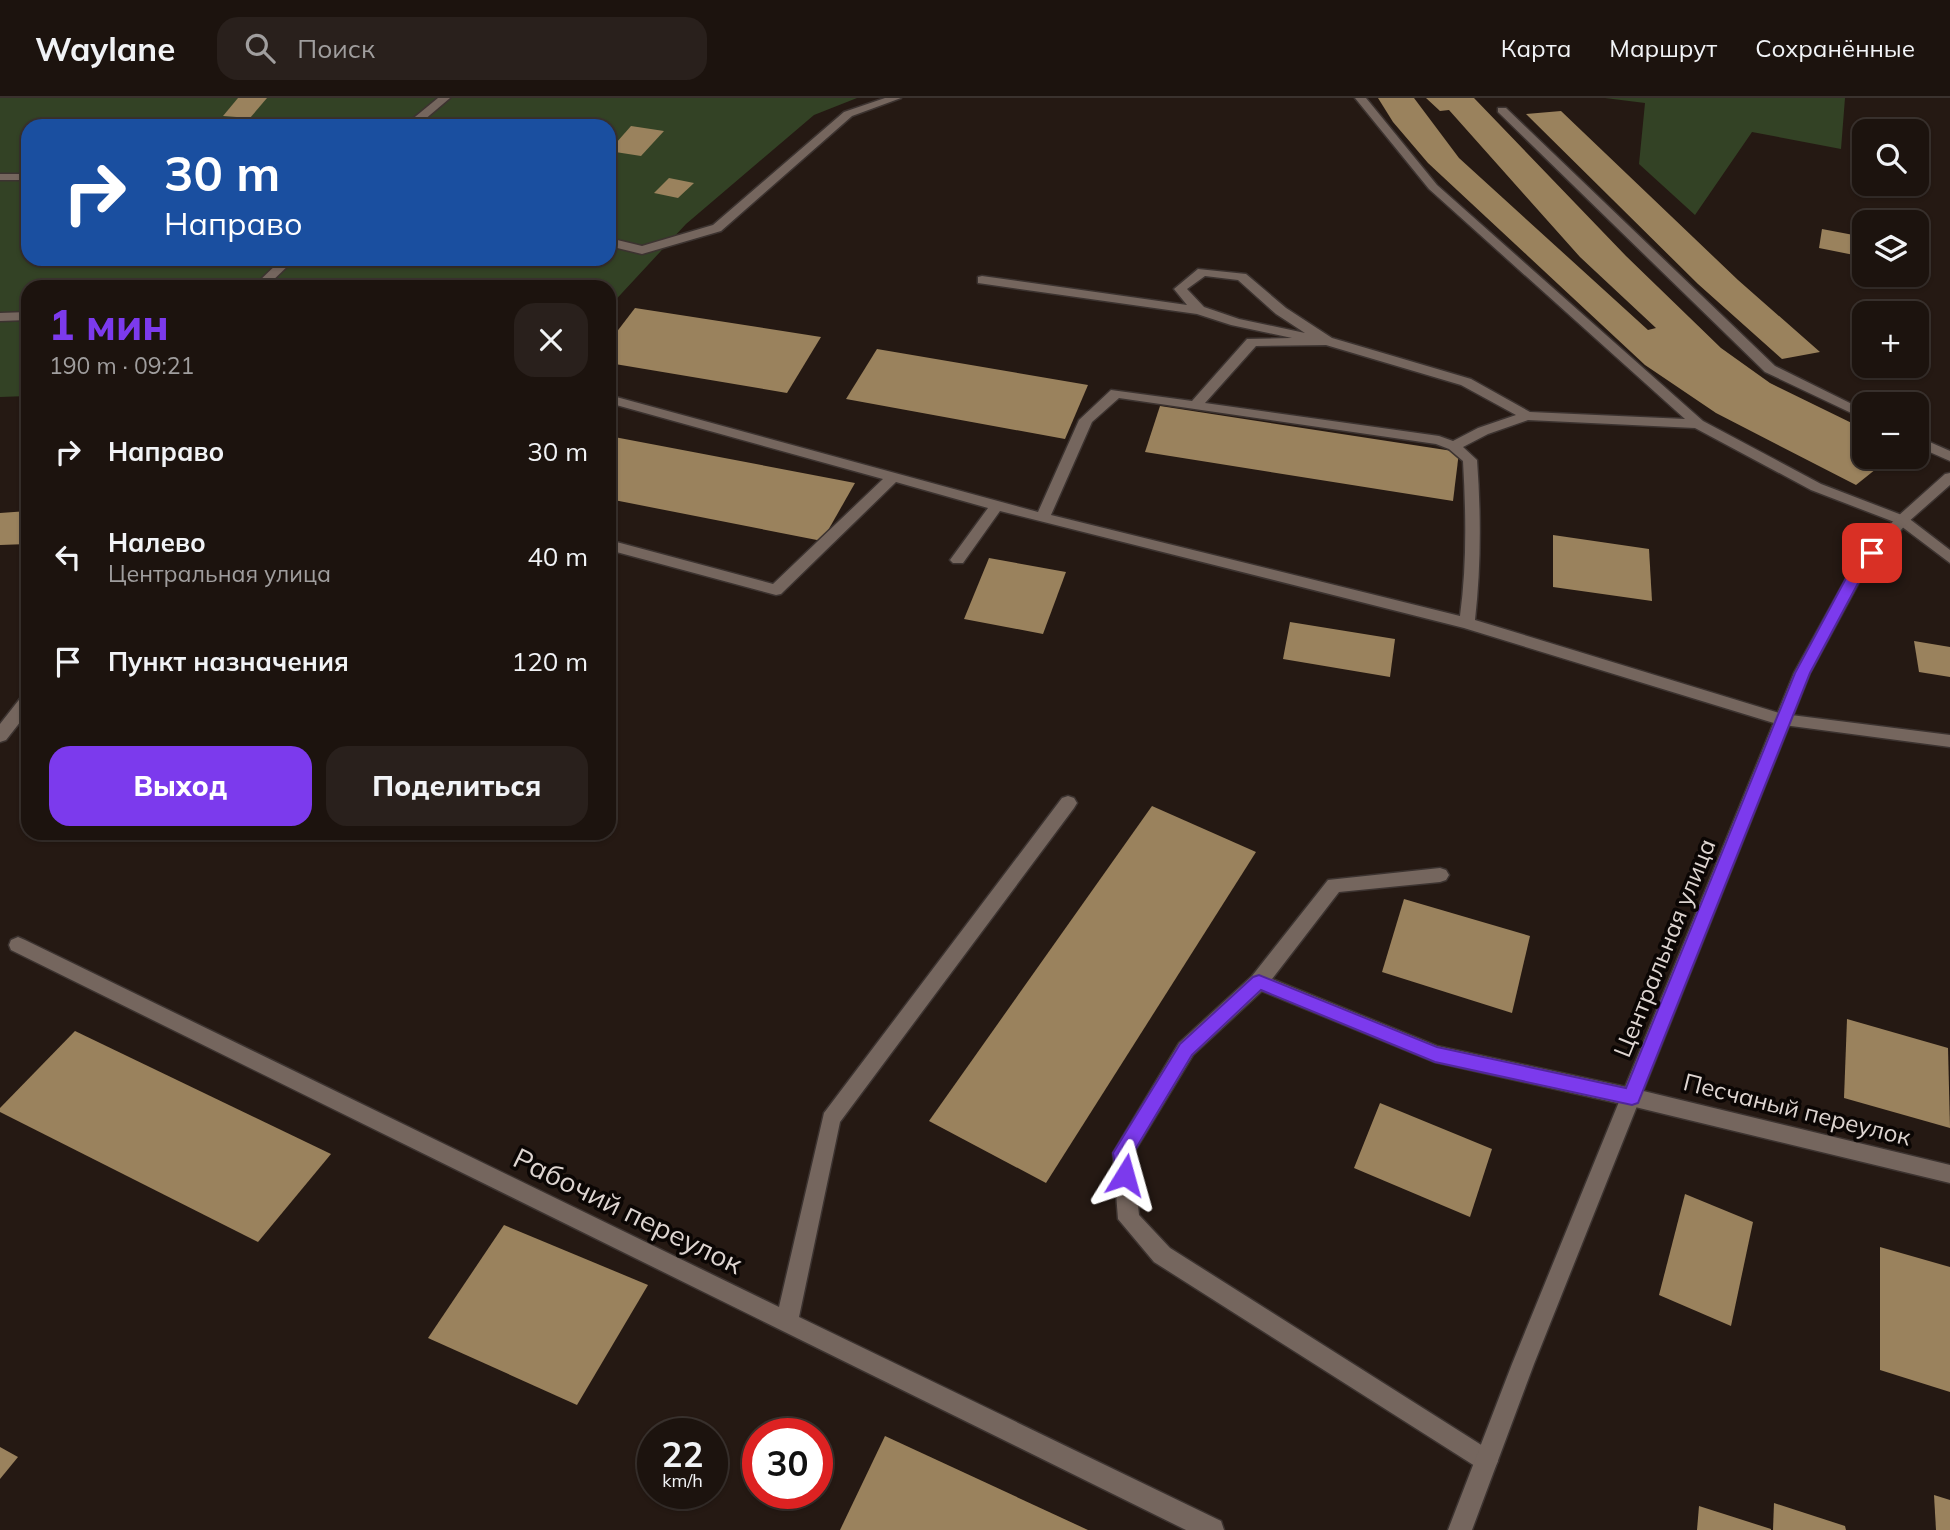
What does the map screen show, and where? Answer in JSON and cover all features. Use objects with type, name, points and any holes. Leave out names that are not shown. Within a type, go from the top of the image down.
[{"type":"street","points":[[419,119],[445,98]]},
{"type":"street","points":[[616,244],[642,250],[717,228],[848,114],[896,98]]},
{"type":"street","points":[[1360,98],[1433,187],[1698,424],[1816,487],[1902,520],[1950,558]]},
{"type":"street","points":[[1502,110],[1770,369],[1852,409]]},
{"type":"street","points":[[0,177],[21,177]]},
{"type":"street","points":[[266,280],[282,266]]},
{"type":"street","points":[[1199,310],[1180,289],[1202,272],[1242,277],[1281,311],[1327,341]]},
{"type":"street","points":[[982,280],[1199,310],[1236,322],[1327,341],[1466,382],[1527,416]]},
{"type":"street","points":[[0,317],[21,316]]},
{"type":"street","points":[[1195,406],[1252,342],[1327,341]]},
{"type":"street","points":[[1043,518],[1086,420],[1116,393],[1429,438],[1454,446],[1470,460],[1473,502],[1472,582],[1467,623]]},
{"type":"street","points":[[616,401],[1043,518],[1467,623],[1783,720],[1950,741]]},
{"type":"street","points":[[1454,446],[1483,431],[1527,416],[1698,424]]},
{"type":"street","points":[[1929,446],[1950,457]]},
{"type":"street","points":[[616,547],[776,590],[892,477]]},
{"type":"street","name":"Центральная улица","points":[[1460,1530],[1802,673],[1858,569],[1902,520],[1950,477]]},
{"type":"street","points":[[958,559],[997,505]]},
{"type":"street","points":[[0,736],[21,709]]},
{"type":"street","points":[[787,1322],[831,1119],[1068,803]]},
{"type":"street","points":[[1440,875],[1334,885],[1259,982],[1186,1049],[1123,1153],[1129,1219],[1162,1255],[1486,1461]]},
{"type":"street","name":"Рабочий переулок","points":[[18,945],[1212,1530]]},
{"type":"street","name":"Песчаный переулок","points":[[1259,982],[1435,1054],[1632,1097],[1950,1174]]},
{"type":"green space","points":[[0,98],[857,98],[814,115],[686,224],[616,299],[616,280],[21,280],[21,396],[0,397]]},
{"type":"green space","points":[[1605,98],[1845,98],[1841,149],[1752,132],[1695,215],[1639,164],[1645,103]]},
{"type":"building","points":[[238,98],[267,98],[250,118],[223,116]]},
{"type":"building","points":[[1378,98],[1414,98],[1459,158],[1648,330],[1656,328],[1580,257],[1449,110],[1440,111],[1426,98],[1474,98],[1626,256],[1721,348],[1770,383],[1852,423],[1852,469],[1876,469],[1856,485],[1716,413],[1645,365],[1428,163],[1393,122]]},
{"type":"building","points":[[1561,111],[1738,280],[1820,352],[1782,359],[1698,284],[1526,114]]},
{"type":"building","points":[[631,126],[664,131],[641,156],[616,152],[616,143]]},
{"type":"building","points":[[669,178],[694,183],[678,198],[654,193]]},
{"type":"building","points":[[1822,229],[1852,235],[1852,255],[1819,248]]},
{"type":"building","points":[[635,308],[821,337],[787,393],[616,364],[616,333]]},
{"type":"building","points":[[877,349],[1088,385],[1065,439],[846,399]]},
{"type":"building","points":[[1160,406],[1459,452],[1453,501],[1145,452]]},
{"type":"building","points":[[616,437],[855,483],[822,541],[616,500]]},
{"type":"building","points":[[21,512],[21,544],[0,545],[0,513]]},
{"type":"building","points":[[1553,535],[1649,549],[1652,601],[1553,587]]},
{"type":"building","points":[[989,558],[1066,572],[1043,634],[964,619]]},
{"type":"building","points":[[1290,622],[1395,639],[1390,677],[1283,659]]},
{"type":"building","points":[[1914,641],[1950,647],[1950,677],[1919,672]]},
{"type":"building","points":[[1152,806],[1256,852],[1046,1183],[929,1121]]},
{"type":"building","points":[[1404,899],[1530,936],[1512,1013],[1382,972]]},
{"type":"building","points":[[1847,1019],[1948,1048],[1950,1128],[1844,1098]]},
{"type":"building","points":[[75,1031],[331,1154],[258,1242],[0,1112],[0,1108]]},
{"type":"building","points":[[1380,1103],[1492,1149],[1470,1217],[1354,1168]]},
{"type":"building","points":[[1685,1194],[1753,1222],[1731,1326],[1659,1295]]},
{"type":"building","points":[[504,1225],[648,1285],[577,1405],[428,1338]]},
{"type":"building","points":[[1880,1247],[1950,1267],[1950,1392],[1880,1370]]},
{"type":"building","points":[[885,1436],[1088,1530],[840,1530]]},
{"type":"building","points":[[0,1447],[18,1457],[0,1479]]},
{"type":"building","points":[[1934,1495],[1950,1500],[1950,1530],[1936,1530]]},
{"type":"building","points":[[1774,1503],[1845,1526],[1846,1530],[1773,1530]]},
{"type":"building","points":[[1699,1506],[1771,1529],[1771,1530],[1697,1530]]},
{"type":"route","points":[[1125,1175],[1123,1153],[1186,1049],[1259,982],[1435,1054],[1632,1097],[1802,673],[1858,569],[1872,553]]}]
